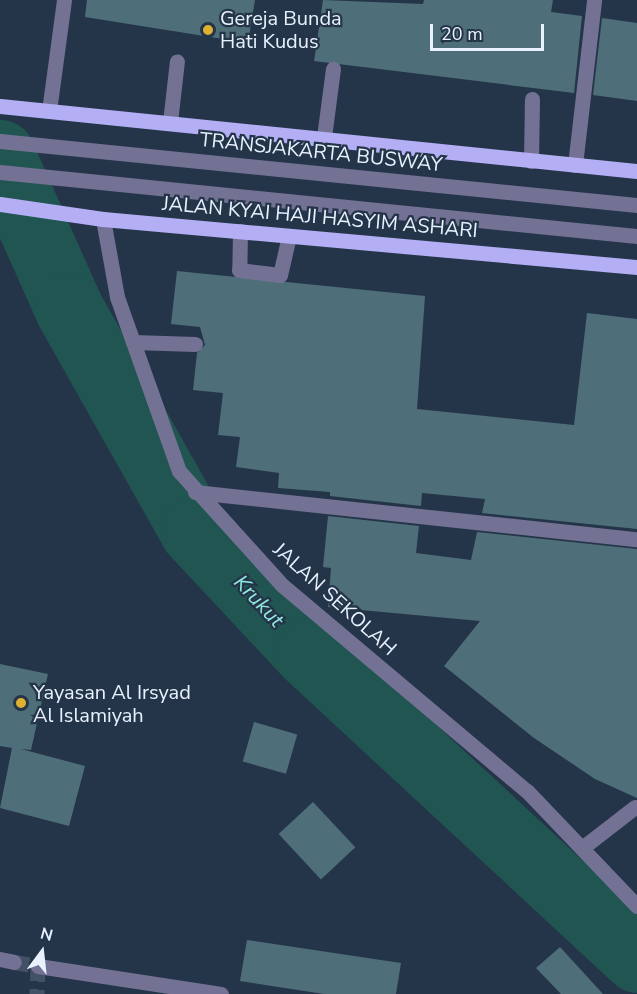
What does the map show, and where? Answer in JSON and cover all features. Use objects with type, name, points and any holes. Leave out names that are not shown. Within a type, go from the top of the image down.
[{"type":"main road","points":[[3,107],[324,137],[637,171]]},
{"type":"main road","name":"JALAN KYAI HAJI HASYIM ASHARI","points":[[0,204],[103,219],[637,267]]},
{"type":"street","points":[[49,111],[64,0]]},
{"type":"street","points":[[575,165],[594,0]]},
{"type":"street","points":[[170,122],[177,61]]},
{"type":"street","points":[[324,137],[333,69]]},
{"type":"street","points":[[531,161],[532,99]]},
{"type":"street","name":"TRANSJAKARTA BUSWAY","points":[[0,141],[637,204]]},
{"type":"street","points":[[0,172],[637,236]]},
{"type":"street","name":"JALAN SEKOLAH","points":[[103,219],[117,297],[179,471],[195,492],[282,585],[527,791],[637,906]]},
{"type":"street","points":[[240,231],[239,270],[279,274],[289,236]]},
{"type":"street","points":[[133,342],[195,344]]},
{"type":"street","points":[[195,492],[637,539]]},
{"type":"street","points":[[582,848],[635,807]]},
{"type":"street","points":[[38,966],[221,994]]},
{"type":"building","name":"Gereja Bunda Hati Kudus","points":[[87,0],[255,0],[248,43],[85,17]]},
{"type":"building","points":[[323,0],[423,4],[424,0],[553,0],[551,12],[582,16],[574,93],[314,61]]},
{"type":"building","points":[[602,18],[637,23],[637,101],[593,95]]},
{"type":"building","points":[[177,271],[425,296],[417,409],[574,425],[587,313],[637,319],[637,529],[482,513],[485,499],[422,493],[421,506],[330,496],[330,492],[278,488],[279,473],[236,467],[240,437],[218,435],[223,393],[193,390],[197,353],[205,345],[200,327],[171,324]]},
{"type":"building","points":[[328,516],[419,526],[416,553],[471,560],[477,532],[637,549],[637,798],[595,779],[534,738],[444,666],[480,621],[328,607],[331,568],[323,567]]},
{"type":"building","points":[[0,664],[48,674],[31,750],[21,749],[85,766],[69,826],[0,808],[12,748],[0,746]]},
{"type":"building","points":[[254,722],[297,734],[286,774],[243,761]]},
{"type":"building","points":[[313,802],[355,847],[321,879],[279,834]]},
{"type":"building","points":[[247,940],[401,963],[396,994],[324,994],[240,981]]},
{"type":"building","points":[[560,947],[603,994],[561,994],[536,968]]},
{"type":"waterway","name":"Krukut","points":[[0,154],[69,309],[194,531],[308,653],[637,958]]},
{"type":"tunnel","points":[[14,962],[38,966],[37,994]]},
{"type":"place","name":"Gereja Bunda Hati Kudus","points":[[208,30]]},
{"type":"place","name":"Yayasan Al Irsyad Al Islamiyah","points":[[21,703]]}]
